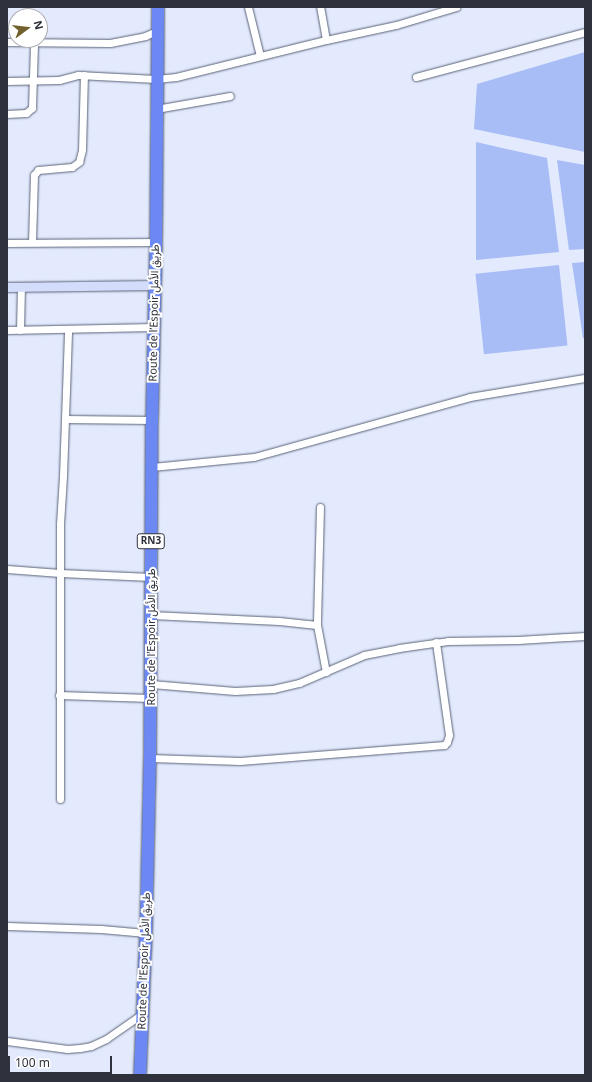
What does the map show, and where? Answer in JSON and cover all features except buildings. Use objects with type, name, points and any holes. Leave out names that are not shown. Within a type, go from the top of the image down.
[{"type":"highway","name":"Route de l’Espoir طريق الأمل","points":[[140,1075],[146,933],[150,758],[152,420],[156,242],[156,79],[158,7]]},
{"type":"street","points":[[248,7],[260,56]]},
{"type":"street","points":[[320,7],[326,40]]},
{"type":"street","points":[[7,81],[59,80],[73,75],[156,79],[176,77],[326,40],[396,25],[456,7]]},
{"type":"street","points":[[48,43],[110,43],[145,36],[158,31]]},
{"type":"street","points":[[416,77],[585,32]]},
{"type":"street","points":[[7,114],[26,113],[32,108],[34,48]]},
{"type":"street","points":[[32,242],[34,175],[38,170],[72,167],[78,162],[82,150],[84,75]]},
{"type":"street","points":[[156,109],[230,96]]},
{"type":"street","points":[[7,243],[156,242]]},
{"type":"street","points":[[7,287],[155,285]]},
{"type":"street","points":[[20,330],[21,287]]},
{"type":"street","points":[[7,330],[68,330],[154,327]]},
{"type":"street","points":[[60,799],[60,524],[68,330]]},
{"type":"street","points":[[152,467],[254,457],[470,398],[585,378]]},
{"type":"street","points":[[65,419],[152,420]]},
{"type":"street","points":[[320,507],[317,625],[326,672]]},
{"type":"street","points":[[7,568],[60,573],[151,577]]},
{"type":"street","points":[[151,615],[279,621],[317,625]]},
{"type":"street","points":[[151,684],[206,689],[256,691],[284,687],[326,672],[364,655],[436,642],[585,636]]},
{"type":"street","points":[[150,758],[240,761],[444,745],[448,742],[449,735],[436,642]]},
{"type":"street","points":[[59,696],[150,698]]},
{"type":"street","points":[[7,926],[101,929],[146,933]]},
{"type":"street","points":[[7,1041],[68,1049],[91,1046],[106,1039],[142,1014]]},
{"type":"shaded area","points":[[585,52],[585,152],[474,129],[477,84]]},
{"type":"shaded area","points":[[476,142],[547,158],[559,252],[476,260]]},
{"type":"shaded area","points":[[557,160],[585,165],[585,249],[569,250]]},
{"type":"shaded area","points":[[585,262],[585,338],[583,338],[572,263]]},
{"type":"shaded area","points":[[559,265],[567,346],[484,354],[475,274]]}]
